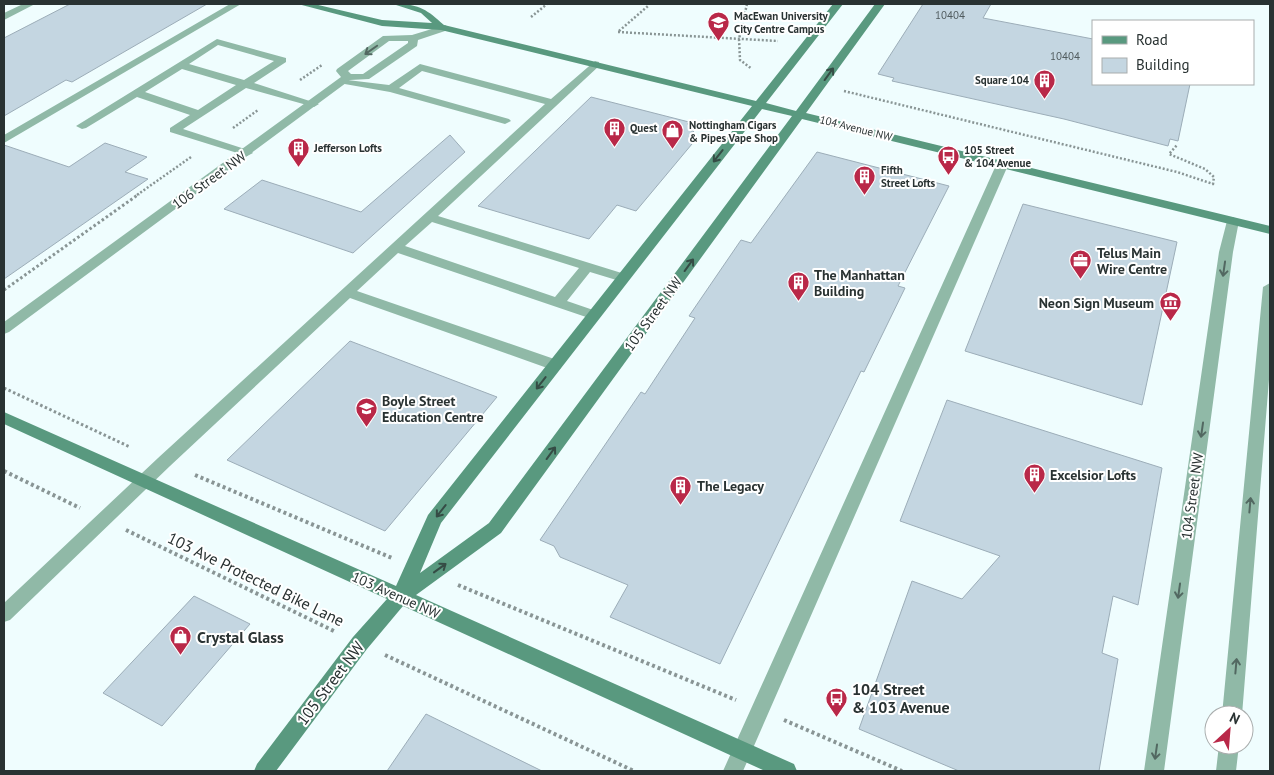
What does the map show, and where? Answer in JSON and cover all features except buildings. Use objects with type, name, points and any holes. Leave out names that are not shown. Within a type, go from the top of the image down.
[{"type":"street","points":[[4,17],[30,4]]},
{"type":"street","points":[[4,140],[236,4]]},
{"type":"street","name":"104 Avenue NW","points":[[303,4],[382,23],[443,27],[1270,230]]},
{"type":"street","name":"104 Avenue NW","points":[[398,4],[424,12],[443,27]]},
{"type":"street","name":"105 Street NW","points":[[400,597],[434,520],[838,4]]},
{"type":"street","name":"105 Street NW","points":[[264,771],[360,643],[400,597],[495,528],[880,4]]},
{"type":"street","points":[[443,27],[413,38],[387,38],[341,71],[345,79],[391,89],[505,121]]},
{"type":"street","name":"106 Street NW","points":[[4,329],[314,104],[345,79],[365,77],[413,44],[413,38]]},
{"type":"street","points":[[82,126],[217,42],[282,60],[174,130],[247,152]]},
{"type":"street","points":[[4,614],[595,64]]},
{"type":"street","points":[[181,65],[314,104]]},
{"type":"street","points":[[391,89],[420,67],[553,103]]},
{"type":"street","points":[[136,93],[199,114]]},
{"type":"street","points":[[733,771],[1003,164]]},
{"type":"street","points":[[430,217],[623,278]]},
{"type":"street","name":"104 Street NW","points":[[1154,771],[1226,252],[1233,221]]},
{"type":"street","points":[[397,248],[594,315]]},
{"type":"street","points":[[558,303],[587,267]]},
{"type":"street","points":[[1233,705],[1270,287]]},
{"type":"street","points":[[349,292],[555,365]]},
{"type":"street","name":"103 Avenue NW","points":[[4,418],[787,771]]},
{"type":"street","points":[[1226,771],[1228,755]]},
{"type":"path","points":[[531,17],[547,4]]},
{"type":"path","points":[[747,4],[739,39],[740,60],[752,69]]},
{"type":"path","points":[[648,6],[618,32],[778,41]]},
{"type":"path","points":[[745,19],[797,20]]},
{"type":"path","points":[[845,84],[843,91],[1177,172],[1213,184],[1214,177],[1205,169],[1169,154],[1177,145]]},
{"type":"path","name":"103 Ave Protected Bike Lane","points":[[4,471],[360,643],[634,771]]},
{"type":"place","name":"MacEwan University City Centre Campus","points":[[718,41]]},
{"type":"place","name":"Square 104","points":[[1045,99]]},
{"type":"place","name":"Quest","points":[[614,147]]},
{"type":"place","name":"Nottingham Cigars & Pipes Vape Shop","points":[[673,150]]},
{"type":"place","name":"Jefferson Lofts","points":[[298,167]]},
{"type":"place","name":"105 Street & 104 Avenue","points":[[948,175]]},
{"type":"place","name":"Fifth Street Lofts","points":[[865,195]]},
{"type":"place","name":"Telus Main Wire Centre","points":[[1081,280]]},
{"type":"place","name":"The Manhattan Building","points":[[798,302]]},
{"type":"place","name":"Neon Sign Museum","points":[[1170,322]]},
{"type":"place","name":"Boyle Street Education Centre","points":[[366,428]]},
{"type":"place","name":"Excelsior Lofts","points":[[1034,494]]},
{"type":"place","name":"The Legacy","points":[[681,505]]},
{"type":"place","name":"Crystal Glass","points":[[181,656]]},
{"type":"place","name":"104 Street & 103 Avenue","points":[[836,717]]}]
